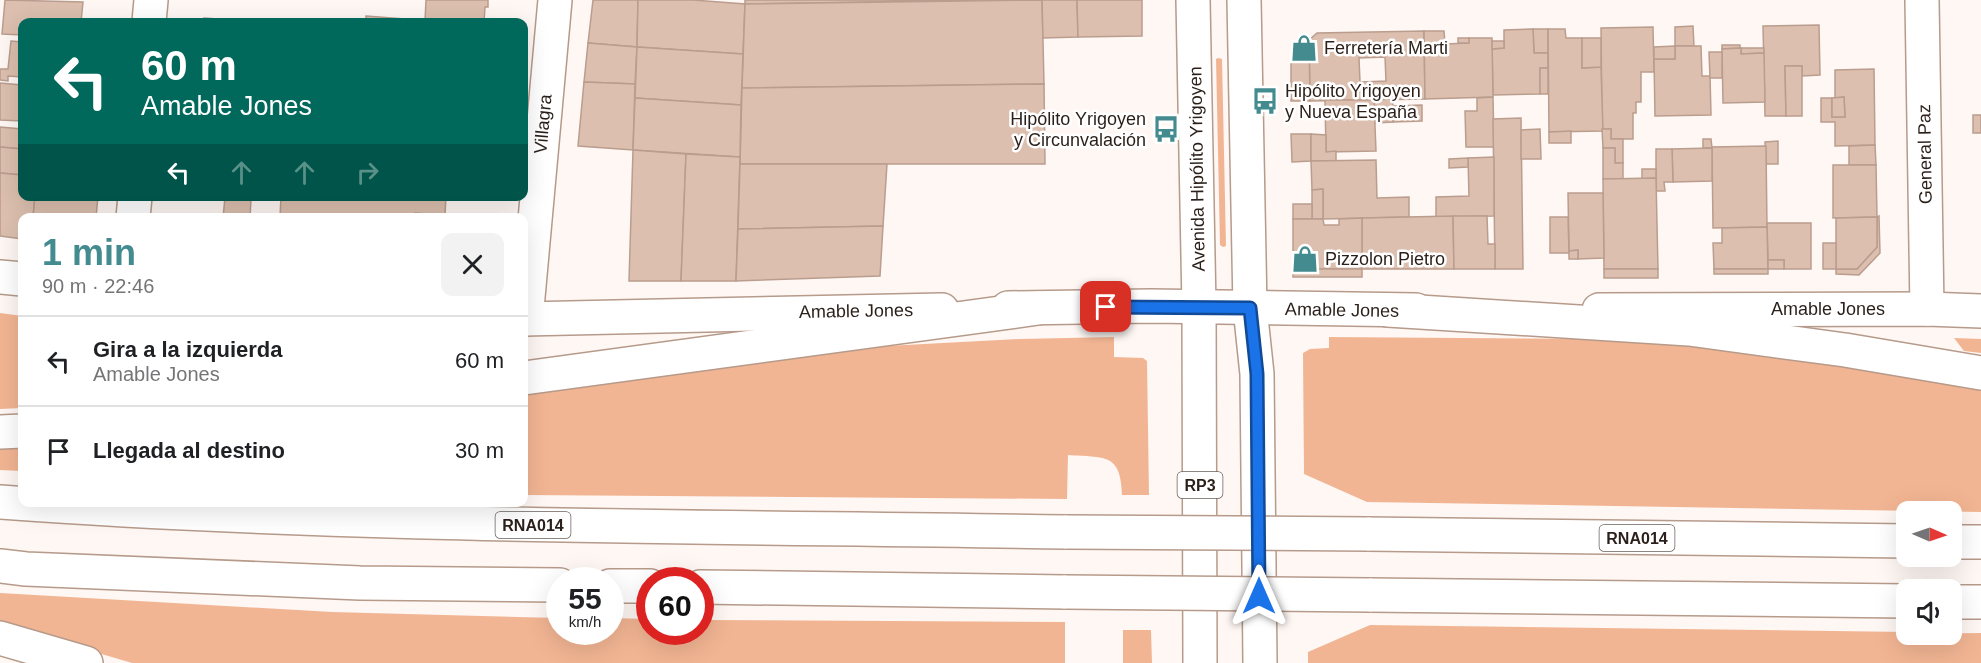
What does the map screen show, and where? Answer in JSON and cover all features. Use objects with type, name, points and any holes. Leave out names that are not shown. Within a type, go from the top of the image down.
[{"type":"main road","points":[[149,18],[151,0]]},
{"type":"main road","name":"Villagra","points":[[528,287],[555,0]]},
{"type":"main road","name":"Avenida Hipólito Yrigoyen","points":[[1193,0],[1199,307],[1200,663]]},
{"type":"main road","points":[[1244,0],[1250,308],[1257,374],[1260,663]]},
{"type":"main road","name":"General Paz","points":[[1922,0],[1927,309]]},
{"type":"main road","points":[[0,277],[18,279]]},
{"type":"main road","name":"Amable Jones","points":[[528,319],[1038,308],[1199,307],[1388,310],[1927,309],[1981,311]]},
{"type":"main road","points":[[528,377],[1038,308]]},
{"type":"main road","points":[[1388,310],[1689,329],[1845,350],[1981,373]]},
{"type":"main road","points":[[0,432],[18,431]]},
{"type":"main road","name":"RNA014","points":[[0,502],[18,503]]},
{"type":"main road","name":"RNA014","points":[[82,507],[407,523],[1896,541]]},
{"type":"main road","points":[[1962,542],[1981,542]]},
{"type":"main road","points":[[0,566],[38,570],[360,583],[546,585]]},
{"type":"main road","points":[[714,587],[1896,601]]},
{"type":"main road","points":[[1962,602],[1981,602]]},
{"type":"main road","points":[[0,638],[86,663]]},
{"type":"shaded area","points":[[1216,59],[1222,59],[1226,246],[1223,247],[1220,245]]},
{"type":"shaded area","points":[[0,313],[18,315],[18,408],[0,409]]},
{"type":"shaded area","points":[[1114,337],[1114,357],[1143,358],[1147,361],[1149,495],[1122,495],[1118,471],[1108,460],[1091,456],[1068,455],[1067,499],[528,495],[528,388],[849,348],[1020,339]]},
{"type":"shaded area","points":[[1329,337],[1603,339],[1681,343],[1981,386],[1981,512],[1962,512],[1962,501],[1896,501],[1896,511],[1367,502],[1304,474],[1303,353],[1310,349],[1329,348]]},
{"type":"shaded area","points":[[1954,338],[1981,339],[1981,353],[1964,351]]},
{"type":"shaded area","points":[[18,443],[18,471],[0,470],[0,444]]},
{"type":"shaded area","points":[[0,593],[332,612],[546,618],[546,645],[624,645],[624,618],[636,619],[636,645],[714,645],[714,620],[1065,622],[1065,663],[132,663],[0,624]]},
{"type":"shaded area","points":[[1370,625],[1896,632],[1896,645],[1962,645],[1962,633],[1981,633],[1981,663],[1308,663],[1308,652]]},
{"type":"shaded area","points":[[1123,630],[1151,630],[1152,663],[1123,663]]},
{"type":"building","points":[[5,0],[83,2],[81,18],[18,18],[18,35],[2,34]]},
{"type":"building","points":[[426,0],[488,0],[484,18],[425,18]]},
{"type":"building","points":[[593,0],[638,0],[637,47],[588,43]]},
{"type":"building","points":[[638,0],[693,0],[745,4],[743,54],[637,47]]},
{"type":"building","points":[[745,0],[985,0],[745,4]]},
{"type":"building","points":[[1042,0],[1044,84],[742,88],[745,4]]},
{"type":"building","points":[[1042,0],[1077,0],[1078,37],[1043,38]]},
{"type":"building","points":[[1077,0],[1142,0],[1142,36],[1078,37]]},
{"type":"building","points":[[366,16],[392,18],[366,18]]},
{"type":"building","points":[[1819,25],[1820,75],[1802,76],[1802,66],[1785,66],[1786,116],[1765,116],[1763,26]]},
{"type":"building","points":[[1693,26],[1694,46],[1675,46],[1675,27]]},
{"type":"building","points":[[1653,27],[1654,72],[1641,72],[1641,102],[1636,102],[1636,113],[1633,113],[1633,139],[1611,139],[1611,129],[1602,129],[1601,28]]},
{"type":"building","points":[[1533,29],[1548,29],[1548,53],[1534,53]]},
{"type":"building","points":[[1533,29],[1534,53],[1548,53],[1548,68],[1540,68],[1540,94],[1493,95],[1492,49],[1504,48],[1504,30]]},
{"type":"building","points":[[1548,29],[1565,29],[1566,38],[1582,38],[1582,68],[1601,67],[1603,131],[1549,132]]},
{"type":"building","points":[[1424,31],[1425,99],[1310,101],[1309,40],[1317,33]],"holes":[[[1385,57],[1386,81],[1360,82],[1359,58]]]},
{"type":"building","points":[[1424,31],[1444,31],[1445,44],[1469,43],[1469,38],[1492,38],[1493,97],[1425,99]]},
{"type":"building","points":[[1458,38],[1469,38],[1469,43],[1458,43]]},
{"type":"building","points":[[1582,38],[1601,38],[1601,67],[1582,68]]},
{"type":"building","points":[[1309,40],[1310,101],[1291,101],[1291,58]]},
{"type":"building","points":[[11,41],[18,42],[18,77],[8,76],[8,81],[0,80],[0,69],[8,69]]},
{"type":"building","points":[[1492,41],[1504,41],[1504,48],[1492,49]]},
{"type":"building","points":[[588,43],[637,47],[635,84],[584,82]]},
{"type":"building","points":[[1722,45],[1740,45],[1740,48],[1722,49]]},
{"type":"building","points":[[1675,46],[1701,46],[1702,76],[1710,76],[1711,115],[1655,116],[1654,59],[1675,59]]},
{"type":"building","points":[[1675,46],[1675,59],[1654,59],[1654,47]]},
{"type":"building","points":[[637,47],[743,54],[741,105],[635,98]]},
{"type":"building","points":[[1741,48],[1764,48],[1764,53],[1741,54]]},
{"type":"building","points":[[1741,48],[1741,54],[1764,53],[1765,102],[1723,103],[1722,49]]},
{"type":"building","points":[[1709,52],[1722,52],[1722,78],[1710,78]]},
{"type":"building","points":[[1785,66],[1802,66],[1802,116],[1786,116]]},
{"type":"building","points":[[1540,68],[1548,68],[1548,94],[1540,94]]},
{"type":"building","points":[[1874,69],[1875,145],[1835,146],[1835,122],[1821,122],[1821,98],[1832,98],[1832,117],[1845,117],[1844,97],[1835,98],[1835,70]]},
{"type":"building","points":[[584,82],[635,84],[633,150],[578,146]]},
{"type":"building","points":[[0,83],[18,85],[18,121],[0,120]]},
{"type":"building","points":[[1044,84],[1045,164],[740,164],[742,88]]},
{"type":"building","points":[[1493,97],[1494,147],[1466,147],[1465,111],[1477,111],[1477,98]]},
{"type":"building","points":[[1844,97],[1845,117],[1832,117],[1832,98]]},
{"type":"building","points":[[635,98],[741,105],[740,157],[633,150]]},
{"type":"building","points":[[1393,99],[1393,122],[1375,123],[1374,100]]},
{"type":"building","points":[[1325,100],[1374,100],[1376,151],[1326,152]]},
{"type":"building","points":[[1422,105],[1422,121],[1393,122],[1393,106]]},
{"type":"building","points":[[1973,115],[1981,115],[1981,133],[1973,133]]},
{"type":"building","points":[[1521,118],[1523,269],[1495,269],[1493,119]]},
{"type":"building","points":[[0,127],[18,129],[18,149],[0,147]]},
{"type":"building","points":[[1540,129],[1541,159],[1521,159],[1521,130]]},
{"type":"building","points":[[1602,129],[1611,129],[1611,139],[1623,139],[1623,163],[1615,163],[1615,148],[1603,148]]},
{"type":"building","points":[[1571,131],[1571,143],[1549,143],[1549,132]]},
{"type":"building","points":[[1291,134],[1311,134],[1311,161],[1292,162]]},
{"type":"building","points":[[1311,134],[1326,135],[1326,152],[1336,151],[1336,161],[1311,161]]},
{"type":"building","points":[[1703,139],[1711,139],[1712,148],[1703,148]]},
{"type":"building","points":[[1778,141],[1778,164],[1766,164],[1765,142]]},
{"type":"building","points":[[1875,145],[1876,165],[1849,165],[1849,146]]},
{"type":"building","points":[[1766,146],[1767,227],[1713,228],[1712,147]]},
{"type":"building","points":[[0,147],[18,149],[18,175],[0,173]]},
{"type":"building","points":[[1603,148],[1615,148],[1615,163],[1623,163],[1623,179],[1603,179]]},
{"type":"building","points":[[1712,148],[1712,181],[1673,182],[1672,149]]},
{"type":"building","points":[[1656,149],[1672,149],[1673,182],[1664,182],[1665,191],[1656,191]]},
{"type":"building","points":[[633,150],[686,154],[681,281],[629,281]]},
{"type":"building","points":[[686,154],[740,157],[736,281],[681,281]]},
{"type":"building","points":[[1494,157],[1494,216],[1436,217],[1436,197],[1469,196],[1468,158]]},
{"type":"building","points":[[1468,158],[1468,167],[1449,168],[1449,159]]},
{"type":"building","points":[[1376,160],[1377,198],[1409,197],[1409,217],[1323,219],[1323,189],[1312,190],[1311,161]]},
{"type":"building","points":[[740,164],[887,164],[883,226],[738,229]]},
{"type":"building","points":[[1833,165],[1876,165],[1877,217],[1833,218]]},
{"type":"building","points":[[1642,169],[1656,169],[1656,178],[1642,179]]},
{"type":"building","points":[[0,173],[18,175],[18,201],[35,201],[33,213],[18,213],[18,238],[0,236]]},
{"type":"building","points":[[1656,178],[1658,269],[1604,269],[1603,179]]},
{"type":"building","points":[[1323,189],[1323,219],[1312,219],[1312,190]]},
{"type":"building","points":[[1568,193],[1603,193],[1604,258],[1578,259],[1578,250],[1569,251]]},
{"type":"building","points":[[35,201],[98,201],[96,213],[33,213]]},
{"type":"building","points":[[225,201],[251,201],[250,213],[223,213]]},
{"type":"building","points":[[281,201],[446,201],[445,213],[280,213]]},
{"type":"building","points":[[1293,204],[1312,204],[1312,219],[1293,219]]},
{"type":"building","points":[[1453,216],[1454,269],[1362,269],[1362,218]]},
{"type":"building","points":[[1453,216],[1487,216],[1488,244],[1495,244],[1495,269],[1454,269]]},
{"type":"building","points":[[1879,216],[1880,253],[1859,275],[1836,274],[1836,269],[1857,269],[1877,247],[1877,217]]},
{"type":"building","points":[[1550,217],[1568,217],[1569,253],[1550,253]]},
{"type":"building","points":[[1877,217],[1877,247],[1857,269],[1836,269],[1836,218]]},
{"type":"building","points":[[1362,218],[1362,269],[1313,269],[1293,253],[1293,219],[1323,219],[1324,225],[1339,225],[1339,219]]},
{"type":"building","points":[[1767,223],[1811,223],[1811,269],[1784,269],[1784,260],[1768,260]]},
{"type":"building","points":[[883,226],[880,276],[736,281],[738,229]]},
{"type":"building","points":[[1767,227],[1768,269],[1714,269],[1713,243],[1722,243],[1722,228]]},
{"type":"building","points":[[1823,243],[1836,243],[1836,269],[1823,269]]},
{"type":"building","points":[[1578,250],[1578,259],[1569,259],[1569,251]]},
{"type":"building","points":[[1293,253],[1313,269],[1362,269],[1362,277],[1293,277]]},
{"type":"building","points":[[1768,260],[1784,260],[1784,269],[1768,269]]},
{"type":"building","points":[[1604,269],[1658,269],[1658,278],[1604,278]]},
{"type":"building","points":[[1714,269],[1768,269],[1768,274],[1714,274]]},
{"type":"place","name":"Ferretería Marti","points":[[1304,48]]},
{"type":"place","name":"Hipólito Yrigoyen y Nueva España","points":[[1265,101]]},
{"type":"place","name":"Hipólito Yrigoyen y Circunvalación","points":[[1166,129]]},
{"type":"place","name":"Pizzolon Pietro","points":[[1305,259]]},
{"type":"route","points":[[1106,307],[1250,308],[1257,374],[1259,596]]}]
